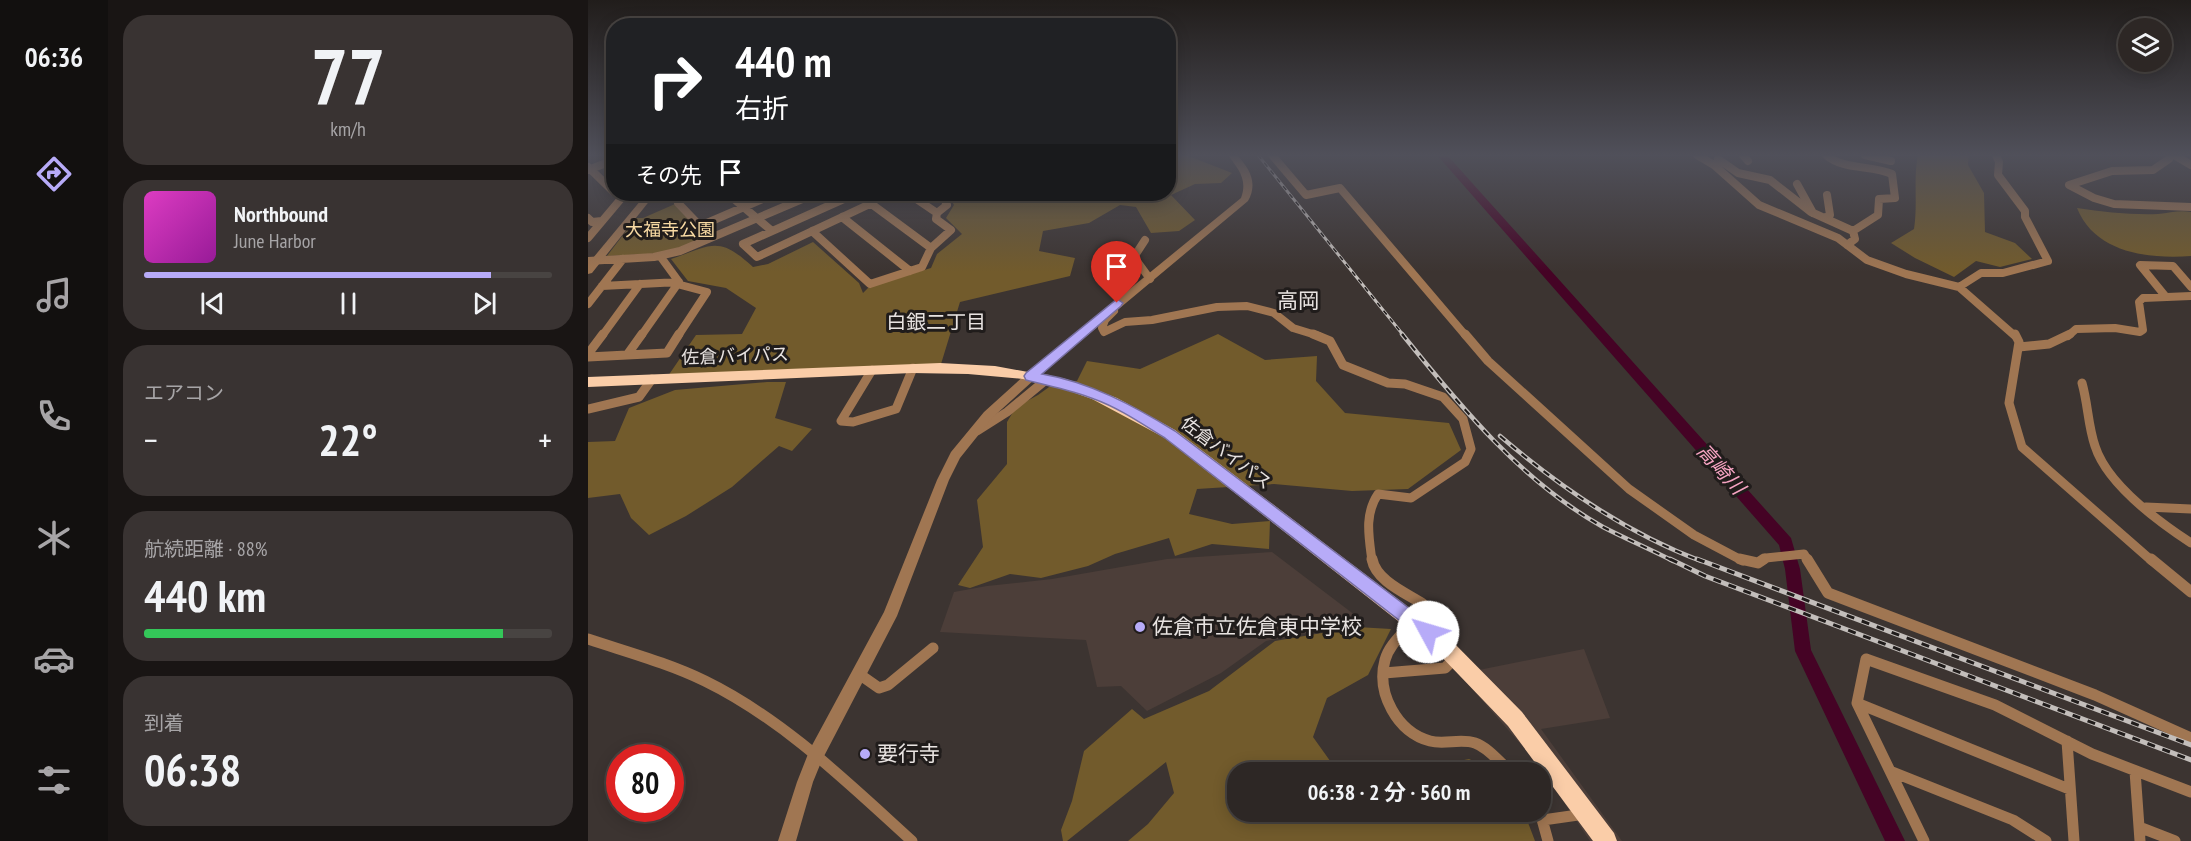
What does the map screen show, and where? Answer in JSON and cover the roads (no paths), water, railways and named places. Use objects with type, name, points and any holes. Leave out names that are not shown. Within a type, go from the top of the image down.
[{"type":"highway","name":"佐倉バイパス","points":[[588,382],[913,368],[999,371],[1047,379],[1101,396],[1170,434],[1413,620],[1456,657],[1515,719],[1606,841]]},
{"type":"street","points":[[787,841],[816,755],[904,584],[943,480],[955,455],[971,434],[1030,376],[1117,303],[1150,279],[1245,199],[1247,194]]},
{"type":"street","points":[[1345,194],[1488,361],[1629,489],[1694,535],[1746,562],[1758,563],[1766,558],[1804,554],[1828,593],[2095,696],[2191,738]]},
{"type":"street","points":[[1748,194],[1759,206],[1838,238],[1867,260],[1896,271],[1959,287],[2014,333],[2018,338],[2019,346],[2009,403],[2022,447],[2110,526],[2191,592]]},
{"type":"street","points":[[1786,194],[1813,213],[1853,231]]},
{"type":"street","points":[[1803,194],[1813,213]]},
{"type":"street","points":[[1853,231],[1878,215],[1879,200],[1894,198],[1894,194]]},
{"type":"street","points":[[1959,287],[1981,273],[2003,273],[2048,261],[2025,217],[2025,211],[2012,194]]},
{"type":"street","points":[[2089,194],[2107,203],[2130,206],[2171,203],[2191,207]]},
{"type":"street","points":[[1825,218],[1830,215],[1827,195]]},
{"type":"street","points":[[588,238],[614,201]]},
{"type":"street","points":[[588,271],[592,261],[644,201]]},
{"type":"street","points":[[680,201],[678,203],[700,226],[758,201]]},
{"type":"street","points":[[737,201],[772,231]]},
{"type":"street","points":[[592,261],[660,256],[700,244],[798,201]]},
{"type":"street","points":[[840,201],[743,244],[757,256],[872,203]]},
{"type":"street","points":[[868,201],[931,248]]},
{"type":"street","points":[[919,201],[937,213]]},
{"type":"street","points":[[812,231],[870,284],[922,267],[931,248],[951,230],[936,219],[937,213],[947,205],[945,201]]},
{"type":"street","points":[[842,217],[910,271]]},
{"type":"street","points":[[588,218],[592,222],[602,221]]},
{"type":"street","points":[[1847,245],[1855,239],[1853,231]]},
{"type":"street","points":[[1144,240],[1134,257],[1150,279]]},
{"type":"street","points":[[660,256],[678,283]]},
{"type":"street","points":[[588,304],[623,259]]},
{"type":"street","points":[[2019,346],[2029,348],[2070,336],[2076,329],[2115,328],[2140,332],[2143,330],[2139,302],[2143,298],[2166,297],[2190,292],[2173,266],[2140,265],[2166,297]]},
{"type":"street","points":[[627,355],[678,283]]},
{"type":"street","points":[[588,356],[667,353],[707,292],[678,283],[602,286]]},
{"type":"street","points":[[588,356],[640,284]]},
{"type":"street","points":[[1117,303],[1115,310],[1105,320],[1102,328],[1104,332],[1120,322],[1160,319],[1213,308],[1244,306],[1260,309],[1274,314],[1296,329],[1320,334],[1329,339],[1343,365],[1389,383],[1405,384],[1443,397],[1463,419],[1471,449],[1465,462],[1411,498],[1378,494],[1372,501],[1368,512],[1367,529],[1373,567],[1423,604],[1422,612],[1391,647],[1385,660],[1385,693],[1391,709],[1413,734],[1428,741],[1442,743],[1457,741],[1478,745],[1499,762]]},
{"type":"street","points":[[872,370],[841,422],[853,422],[896,409],[913,368]]},
{"type":"street","points":[[588,409],[639,397],[652,379]]},
{"type":"street","points":[[971,434],[1007,412],[1047,379]]},
{"type":"street","points":[[2082,383],[2098,455],[2118,486],[2146,507],[2169,529],[2191,543]]},
{"type":"street","points":[[2146,507],[2191,509]]},
{"type":"street","points":[[588,639],[689,674],[720,689],[816,755],[912,841]]},
{"type":"street","points":[[859,674],[879,688],[888,685],[933,648]]},
{"type":"street","points":[[1384,673],[1445,668],[1456,657]]},
{"type":"street","points":[[1924,841],[1857,703],[1866,659],[1995,705],[2092,754],[2191,792]]},
{"type":"street","points":[[1857,703],[2069,789]]},
{"type":"street","points":[[2067,741],[2074,841]]},
{"type":"street","points":[[1890,771],[2013,820],[2046,841]]},
{"type":"street","points":[[2135,771],[2140,841]]},
{"type":"street","points":[[1551,816],[1586,814]]},
{"type":"street","points":[[1543,822],[1548,841]]},
{"type":"street","points":[[2139,827],[2175,841]]},
{"type":"waterway","name":"高崎川","points":[[1477,194],[1786,542],[1793,569],[1803,651],[1895,841]]},
{"type":"railway","points":[[1290,194],[1404,336]]},
{"type":"railway","points":[[1402,334],[1469,415],[1545,488],[1603,527],[1673,561]]},
{"type":"railway","points":[[1500,436],[1570,491],[1620,523],[1673,550],[1701,561]]},
{"type":"railway","points":[[1670,559],[1705,576],[2191,760]]},
{"type":"railway","points":[[1697,559],[2191,745]]},
{"type":"place","name":"佐倉市立佐倉東中学校","points":[[1140,627]]},
{"type":"place","name":"要行寺","points":[[865,754]]},
{"type":"district","name":"高岡","points":[[1298,301]]},
{"type":"district","name":"白銀二丁目","points":[[936,322]]},
{"type":"park label","name":"大福寺公園","points":[[670,230]]}]
